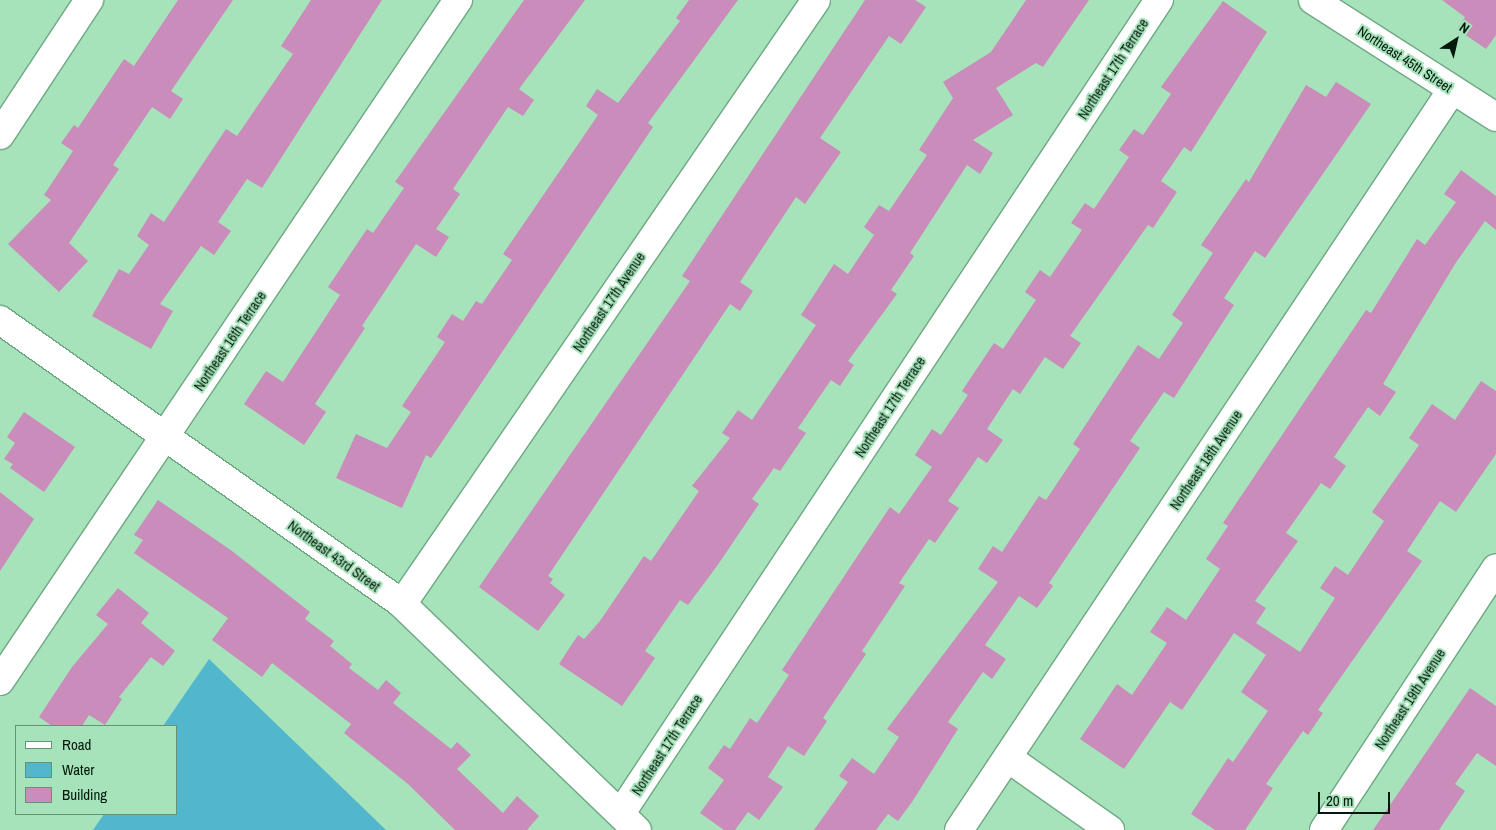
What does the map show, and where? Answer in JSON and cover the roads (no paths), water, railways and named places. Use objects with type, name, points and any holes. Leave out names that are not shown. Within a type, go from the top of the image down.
[{"type":"street","points":[[0,135],[89,0]]},
{"type":"street","name":"Northeast 16th Terrace","points":[[0,680],[167,436],[458,0]]},
{"type":"street","name":"Northeast 17th Avenue","points":[[402,604],[816,0]]},
{"type":"street","name":"Northeast 17th Terrace","points":[[629,822],[1159,0]]},
{"type":"street","name":"Northeast 45th Street","points":[[1314,0],[1496,117]]},
{"type":"street","name":"Northeast 18th Avenue","points":[[959,830],[1452,90]]},
{"type":"street","name":"Northeast 43rd Street","points":[[0,320],[167,436],[402,604],[629,822]]},
{"type":"street","name":"Northeast 19th Avenue","points":[[1324,830],[1496,568]]},
{"type":"street","points":[[1008,758],[1110,830]]},
{"type":"water","points":[[209,659],[386,830],[93,830],[103,815],[178,815],[178,725],[164,725]]}]
